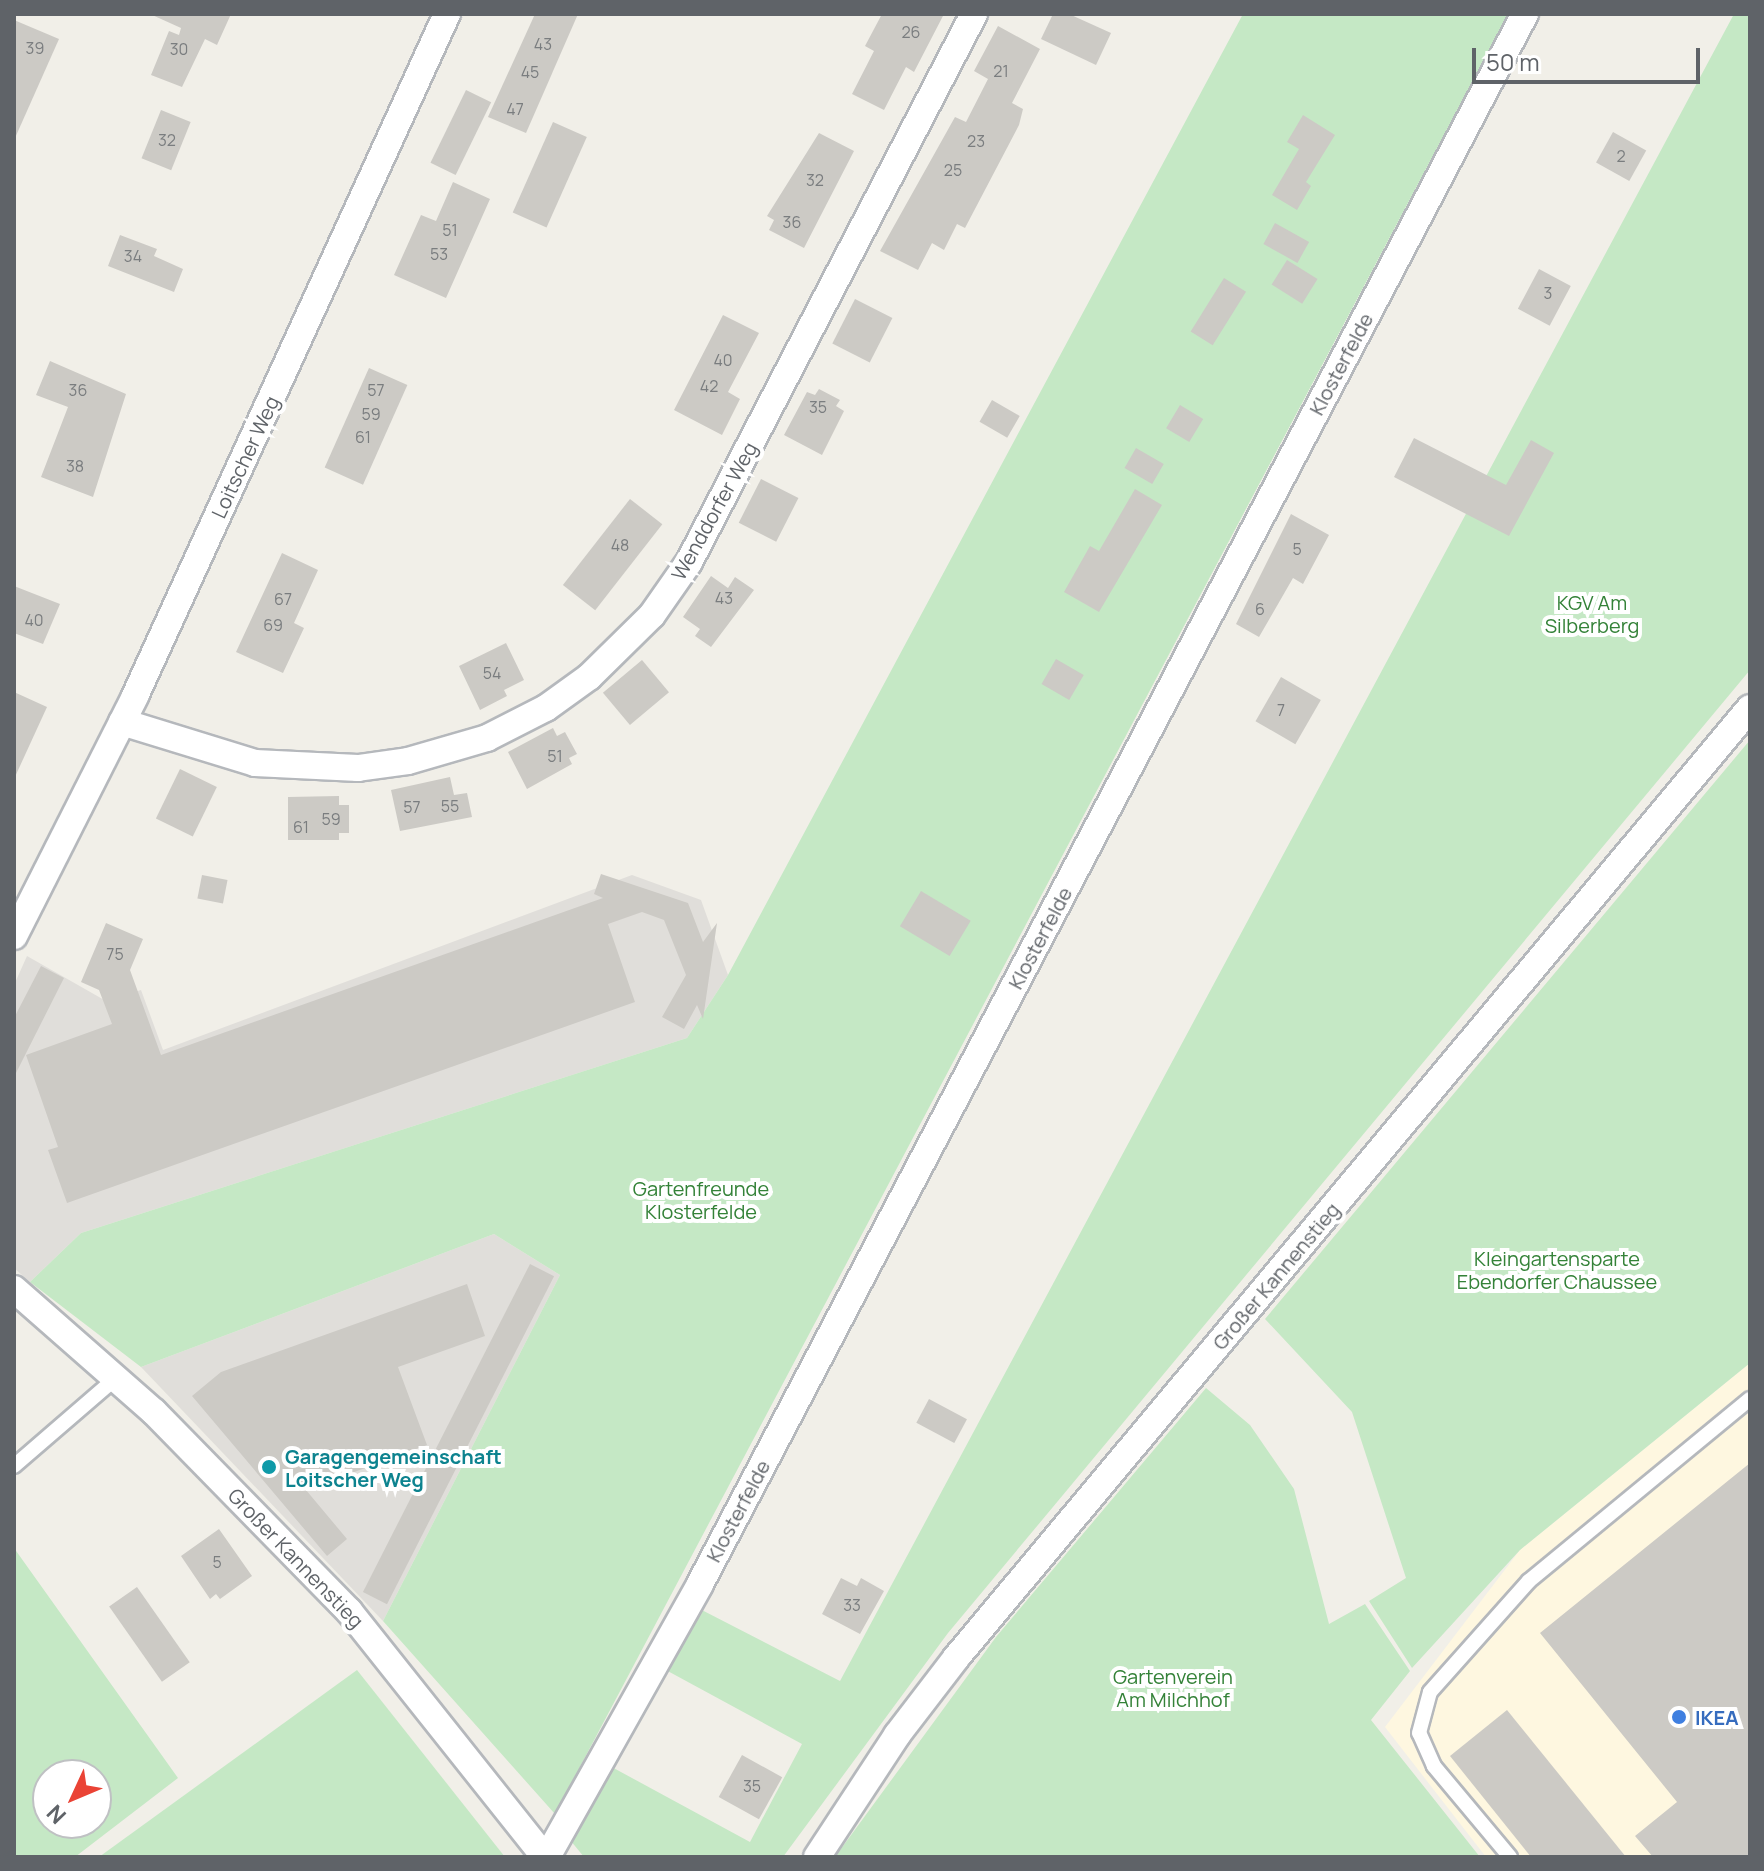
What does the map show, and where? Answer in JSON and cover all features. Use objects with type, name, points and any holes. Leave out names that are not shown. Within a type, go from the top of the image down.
[{"type":"street","name":"Loitscher Weg","points":[[14,936],[23,890],[122,722],[447,14]]},
{"type":"street","name":"Wenddorfer Weg","points":[[122,722],[255,763],[358,768],[408,761],[487,738],[546,708],[589,677],[652,615],[689,562],[974,14]]},
{"type":"street","name":"Klosterfelde","points":[[546,1857],[700,1584],[1525,14]]},
{"type":"street","name":"Großer Kannenstieg","points":[[817,1857],[897,1735],[956,1658],[1750,708]]},
{"type":"street","name":"Großer Kannenstieg","points":[[14,1289],[117,1377],[349,1611],[546,1857]]},
{"type":"lane","points":[[14,1466],[117,1377]]},
{"type":"lane","points":[[1510,1857],[1434,1766],[1419,1733],[1430,1692],[1529,1581],[1750,1399]]},
{"type":"shaded area","points":[[632,875],[701,900],[728,975],[687,1038],[81,1233],[30,1282],[14,1268],[14,985],[27,956],[106,1001],[141,990],[163,1050]]},
{"type":"shaded area","points":[[494,1234],[560,1275],[383,1621],[141,1367]]},
{"type":"shaded area","points":[[1750,1363],[1750,1857],[1486,1857],[1385,1727],[1520,1550]]},
{"type":"green space","name":"Gartenfreunde Klosterfelde","points":[[1243,14],[1508,14],[555,1814],[383,1621],[560,1275],[494,1234],[141,1367],[30,1282],[81,1233],[687,1038],[728,975]]},
{"type":"green space","name":"KGV Am Silberberg","points":[[1734,14],[1750,14],[1750,670],[948,1633],[783,1857],[584,1857],[566,1835],[608,1765],[750,1842],[802,1744],[664,1669],[694,1606],[840,1681]]},
{"type":"green space","name":"Kleingartensparte Ebendorfer Chaussee","points":[[1750,740],[1750,1363],[1520,1550],[1412,1668],[1369,1601],[1406,1578],[1352,1412],[1265,1319]]},
{"type":"green space","name":"Gartenverein Am Milchhof","points":[[1206,1388],[1250,1425],[1294,1489],[1329,1624],[1365,1604],[1410,1671],[1371,1720],[1480,1857],[835,1857],[996,1637]]},
{"type":"green space","points":[[14,1548],[178,1778],[112,1829],[112,1759],[32,1759],[32,1839],[98,1839],[75,1857],[14,1857]]},
{"type":"green space","points":[[357,1670],[505,1857],[99,1857]]},
{"type":"building","points":[[150,14],[231,14],[217,45],[205,39],[182,87],[151,75],[169,31],[179,35],[181,28]]},
{"type":"building","points":[[535,14],[578,14],[526,133],[488,117]]},
{"type":"building","points":[[882,14],[944,14],[914,72],[906,67],[884,110],[852,94],[874,51],[865,46]]},
{"type":"building","points":[[1053,14],[1069,14],[1111,33],[1096,65],[1041,39]]},
{"type":"building","points":[[14,20],[59,39],[15,138],[14,138]]},
{"type":"building","points":[[998,26],[1040,49],[1012,103],[1023,109],[1019,125],[965,228],[957,224],[944,250],[932,243],[918,270],[880,251],[955,117],[966,122],[988,79],[974,71]]},
{"type":"building","points":[[466,90],[491,102],[456,175],[430,163]]},
{"type":"building","points":[[161,110],[191,122],[171,170],[142,158]]},
{"type":"building","points":[[1303,115],[1335,135],[1306,182],[1311,186],[1297,210],[1272,195],[1299,149],[1287,142]]},
{"type":"building","points":[[553,122],[587,137],[547,227],[513,212]]},
{"type":"building","points":[[1613,132],[1646,150],[1629,181],[1596,163]]},
{"type":"building","points":[[819,133],[854,151],[804,248],[769,230],[774,220],[767,216]]},
{"type":"building","points":[[453,182],[490,199],[446,298],[394,275],[421,215],[436,221]]},
{"type":"building","points":[[1275,223],[1309,242],[1297,263],[1263,244]]},
{"type":"building","points":[[120,235],[157,249],[154,256],[183,269],[174,292],[108,266]]},
{"type":"building","points":[[1287,260],[1318,279],[1302,304],[1272,285]]},
{"type":"building","points":[[1539,269],[1571,286],[1550,326],[1518,309]]},
{"type":"building","points":[[1224,278],[1246,292],[1213,345],[1191,331]]},
{"type":"building","points":[[855,299],[892,318],[870,363],[832,344]]},
{"type":"building","points":[[723,315],[759,333],[728,392],[740,399],[722,435],[674,410]]},
{"type":"building","points":[[50,361],[126,394],[93,497],[41,477],[68,407],[36,395]]},
{"type":"building","points":[[369,368],[407,385],[363,485],[325,468]]},
{"type":"building","points":[[819,389],[840,400],[836,406],[844,411],[822,455],[784,435],[807,392],[815,395]]},
{"type":"building","points":[[992,400],[1020,416],[1007,438],[980,422]]},
{"type":"building","points":[[1180,405],[1203,419],[1189,442],[1166,428]]},
{"type":"building","points":[[1414,438],[1506,485],[1531,440],[1554,453],[1509,536],[1394,477]]},
{"type":"building","points":[[1136,448],[1164,464],[1152,484],[1124,468]]},
{"type":"building","points":[[761,479],[798,498],[776,542],[739,523]]},
{"type":"building","points":[[1135,489],[1162,505],[1099,612],[1064,592],[1090,546],[1099,551]]},
{"type":"building","points":[[630,499],[662,524],[595,610],[563,585]]},
{"type":"building","points":[[1291,514],[1329,535],[1303,584],[1293,578],[1259,637],[1236,624]]},
{"type":"building","points":[[282,553],[318,570],[294,623],[304,628],[283,673],[236,652]]},
{"type":"building","points":[[711,576],[728,588],[735,577],[754,590],[711,647],[695,636],[700,629],[683,617]]},
{"type":"building","points":[[14,586],[60,604],[43,644],[14,633]]},
{"type":"building","points":[[506,643],[524,680],[504,690],[507,696],[480,710],[459,666]]},
{"type":"building","points":[[1056,659],[1084,675],[1069,700],[1042,684]]},
{"type":"building","points":[[642,660],[669,692],[630,725],[603,693]]},
{"type":"building","points":[[1281,677],[1321,700],[1295,744],[1256,721]]},
{"type":"building","points":[[14,692],[47,707],[14,779]]},
{"type":"building","points":[[553,728],[557,736],[565,732],[577,754],[569,758],[572,764],[527,789],[508,752]]},
{"type":"building","points":[[180,769],[217,787],[193,836],[156,818]]},
{"type":"building","points":[[450,777],[454,795],[467,793],[472,817],[400,831],[391,790]]},
{"type":"building","points":[[339,796],[339,805],[349,805],[349,833],[339,833],[339,840],[288,840],[288,797]]},
{"type":"building","points":[[601,874],[688,903],[703,942],[717,923],[703,1019],[697,1005],[684,1029],[662,1017],[686,975],[664,920],[642,912],[608,924],[635,1002],[67,1203],[48,1150],[58,1147],[26,1055],[112,1024],[99,990],[81,982],[106,923],[143,939],[130,970],[161,1055],[603,898],[594,894]]},
{"type":"building","points":[[202,875],[228,880],[223,904],[197,899]]},
{"type":"building","points":[[921,891],[971,921],[950,956],[900,926]]},
{"type":"building","points":[[41,966],[64,978],[14,1077],[14,1018]]},
{"type":"building","points":[[530,1264],[554,1276],[387,1604],[363,1592]]},
{"type":"building","points":[[467,1284],[485,1336],[398,1367],[427,1445],[306,1490],[347,1539],[327,1556],[192,1396],[221,1372]]},
{"type":"building","points":[[929,1399],[967,1419],[954,1443],[916,1423]]},
{"type":"building","name":"IKEA","points":[[1750,1463],[1750,1857],[1653,1857],[1635,1836],[1677,1802],[1540,1633]]},
{"type":"building","points":[[219,1529],[252,1576],[220,1599],[216,1594],[210,1599],[181,1556]]},
{"type":"building","points":[[841,1578],[857,1586],[861,1578],[884,1591],[860,1634],[822,1614]]},
{"type":"building","points":[[137,1587],[190,1662],[162,1682],[109,1607]]},
{"type":"building","points":[[1507,1710],[1626,1857],[1531,1857],[1450,1756]]},
{"type":"building","points":[[742,1755],[782,1777],[759,1819],[719,1797]]},
{"type":"place","name":"Garagengemeinschaft Loitscher Weg","points":[[269,1467]]},
{"type":"place","name":"IKEA","points":[[1679,1717]]}]
